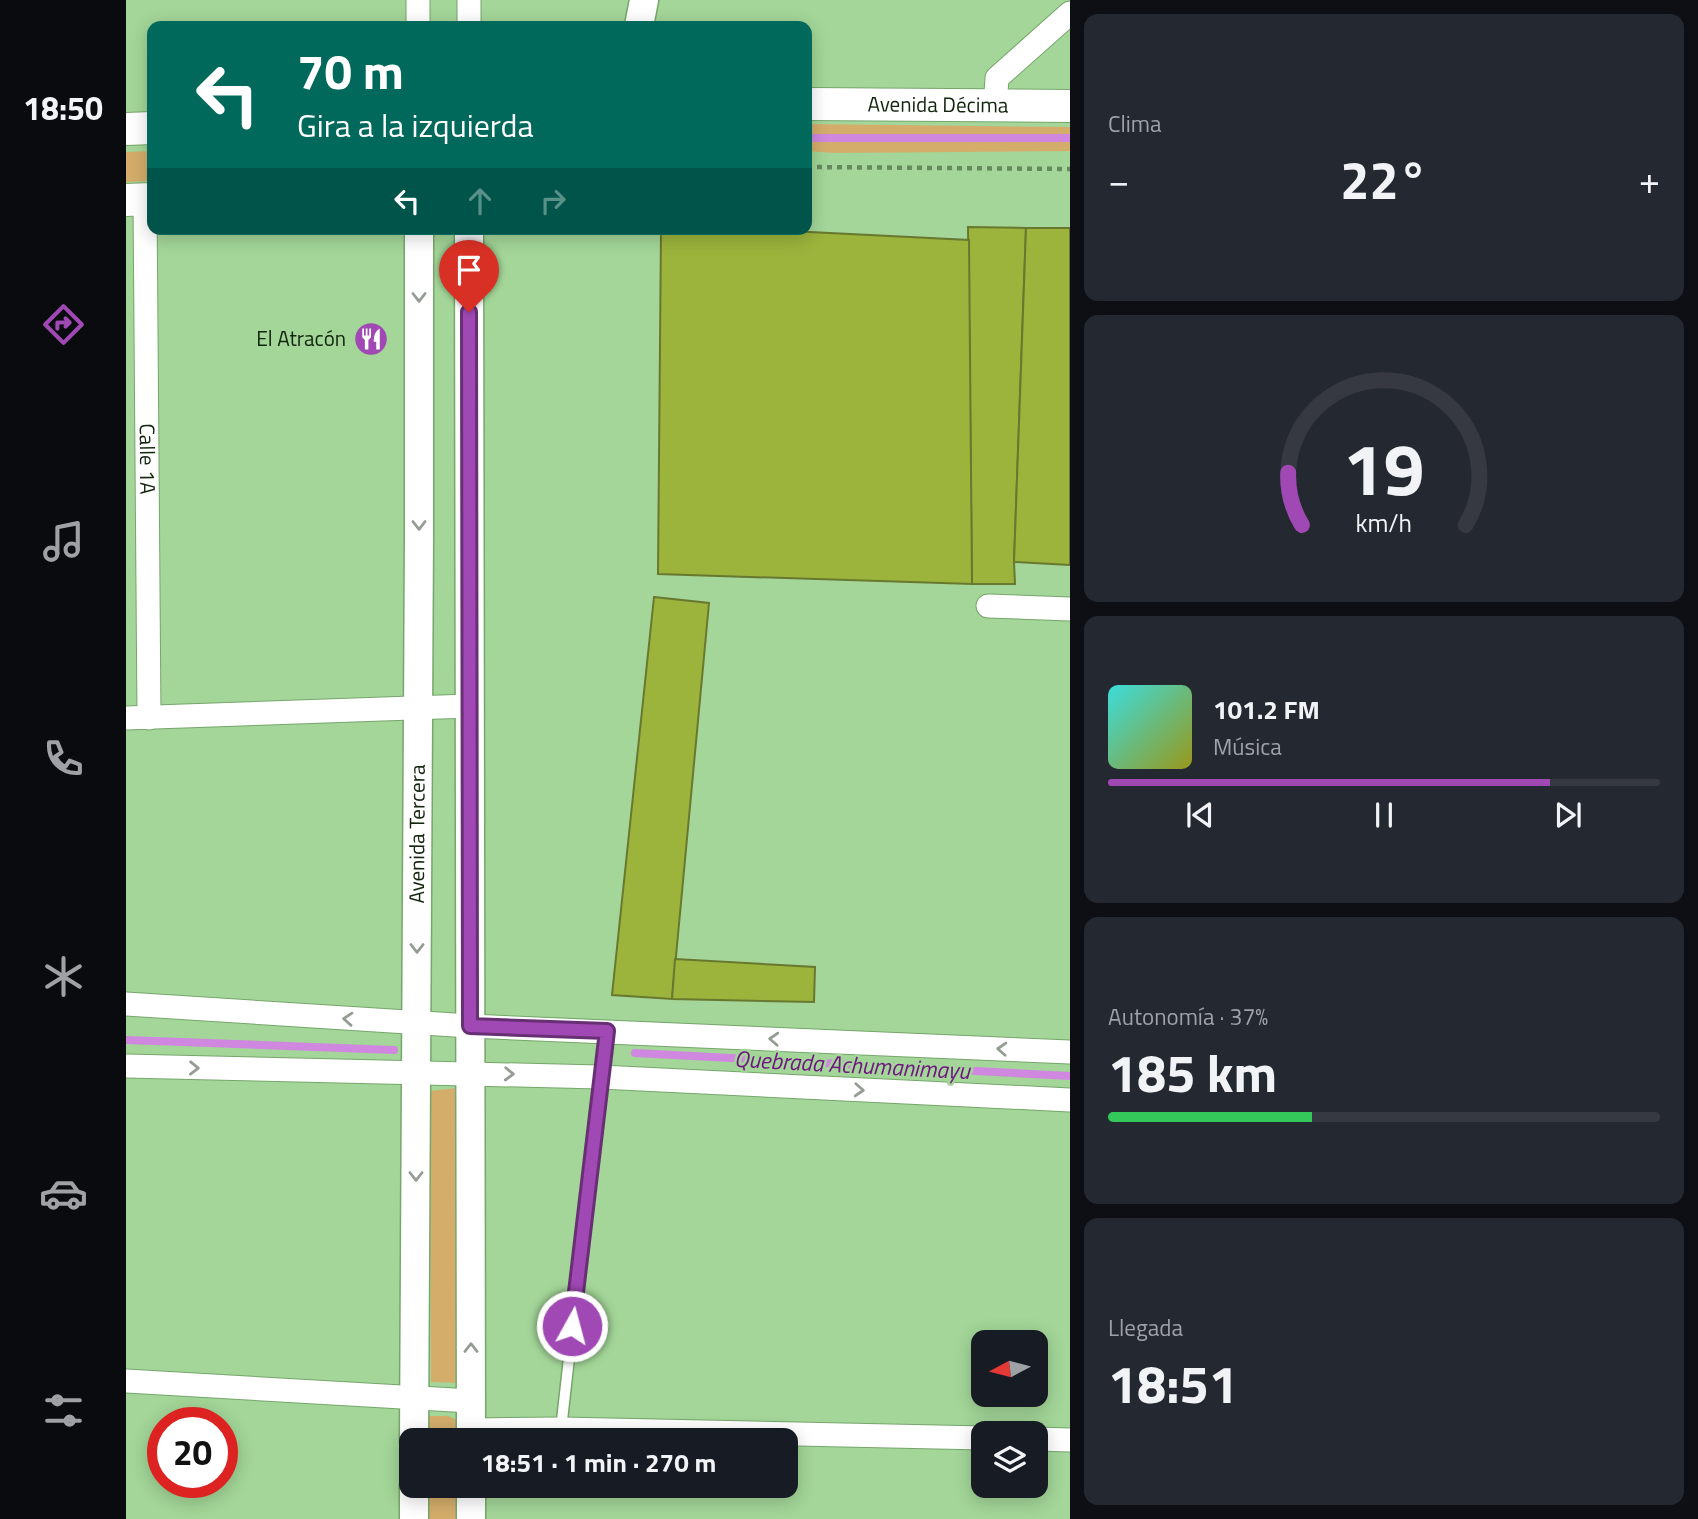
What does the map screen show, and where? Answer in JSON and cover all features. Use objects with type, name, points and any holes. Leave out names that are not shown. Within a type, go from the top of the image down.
[{"type":"main road","name":"Avenida Décima","points":[[812,104],[1070,106]]},
{"type":"main road","points":[[126,129],[147,128]]},
{"type":"street","points":[[418,0],[418,21]]},
{"type":"street","points":[[469,0],[469,21]]},
{"type":"street","points":[[640,21],[644,0]]},
{"type":"street","points":[[995,107],[997,78],[1070,13]]},
{"type":"street","name":"Calle 1A","points":[[141,200],[149,718]]},
{"type":"street","name":"Avenida Tercera","points":[[414,1428],[419,707],[418,235]]},
{"type":"street","points":[[469,235],[471,1428]]},
{"type":"street","points":[[988,606],[1070,609]]},
{"type":"street","points":[[126,718],[469,706]]},
{"type":"street","points":[[126,1004],[470,1026],[1070,1052]]},
{"type":"street","points":[[126,1066],[600,1077],[1070,1100]]},
{"type":"street","points":[[126,1381],[471,1401]]},
{"type":"street","points":[[798,1434],[971,1438]]},
{"type":"street","points":[[1048,1439],[1070,1440]]},
{"type":"street","points":[[414,1498],[414,1519]]},
{"type":"street","points":[[471,1498],[471,1519]]},
{"type":"lane","points":[[561,1428],[607,1031]]},
{"type":"path","points":[[812,167],[1070,169]]},
{"type":"shaded area","points":[[812,124],[1070,127],[1070,151],[812,151]]},
{"type":"shaded area","points":[[147,151],[147,181],[126,182],[126,152]]},
{"type":"shaded area","points":[[465,1087],[462,1383],[431,1382],[430,1091]]},
{"type":"shaded area","points":[[426,1416],[448,1416],[462,1422],[462,1428],[426,1428]]},
{"type":"shaded area","points":[[426,1498],[461,1498],[461,1519],[426,1519]]},
{"type":"building","points":[[968,227],[1026,228],[1015,584],[972,584]]},
{"type":"building","points":[[1026,228],[1070,228],[1070,565],[1014,562]]},
{"type":"building","points":[[812,232],[969,240],[972,584],[658,574],[661,235],[812,235]]},
{"type":"building","points":[[654,597],[709,603],[672,999],[612,995]]},
{"type":"building","points":[[675,959],[815,967],[814,1002],[672,999]]},
{"type":"waterway","name":"Quebrada Achumanimayu","points":[[812,138],[1070,138]]},
{"type":"waterway","name":"Quebrada Achumanimayu","points":[[126,1040],[394,1050]]},
{"type":"waterway","name":"Quebrada Achumanimayu","points":[[635,1053],[1070,1076]]},
{"type":"place","name":"El Atracón","points":[[371,339]]},
{"type":"route","points":[[469,312],[470,1026],[607,1031],[572,1326]]}]
